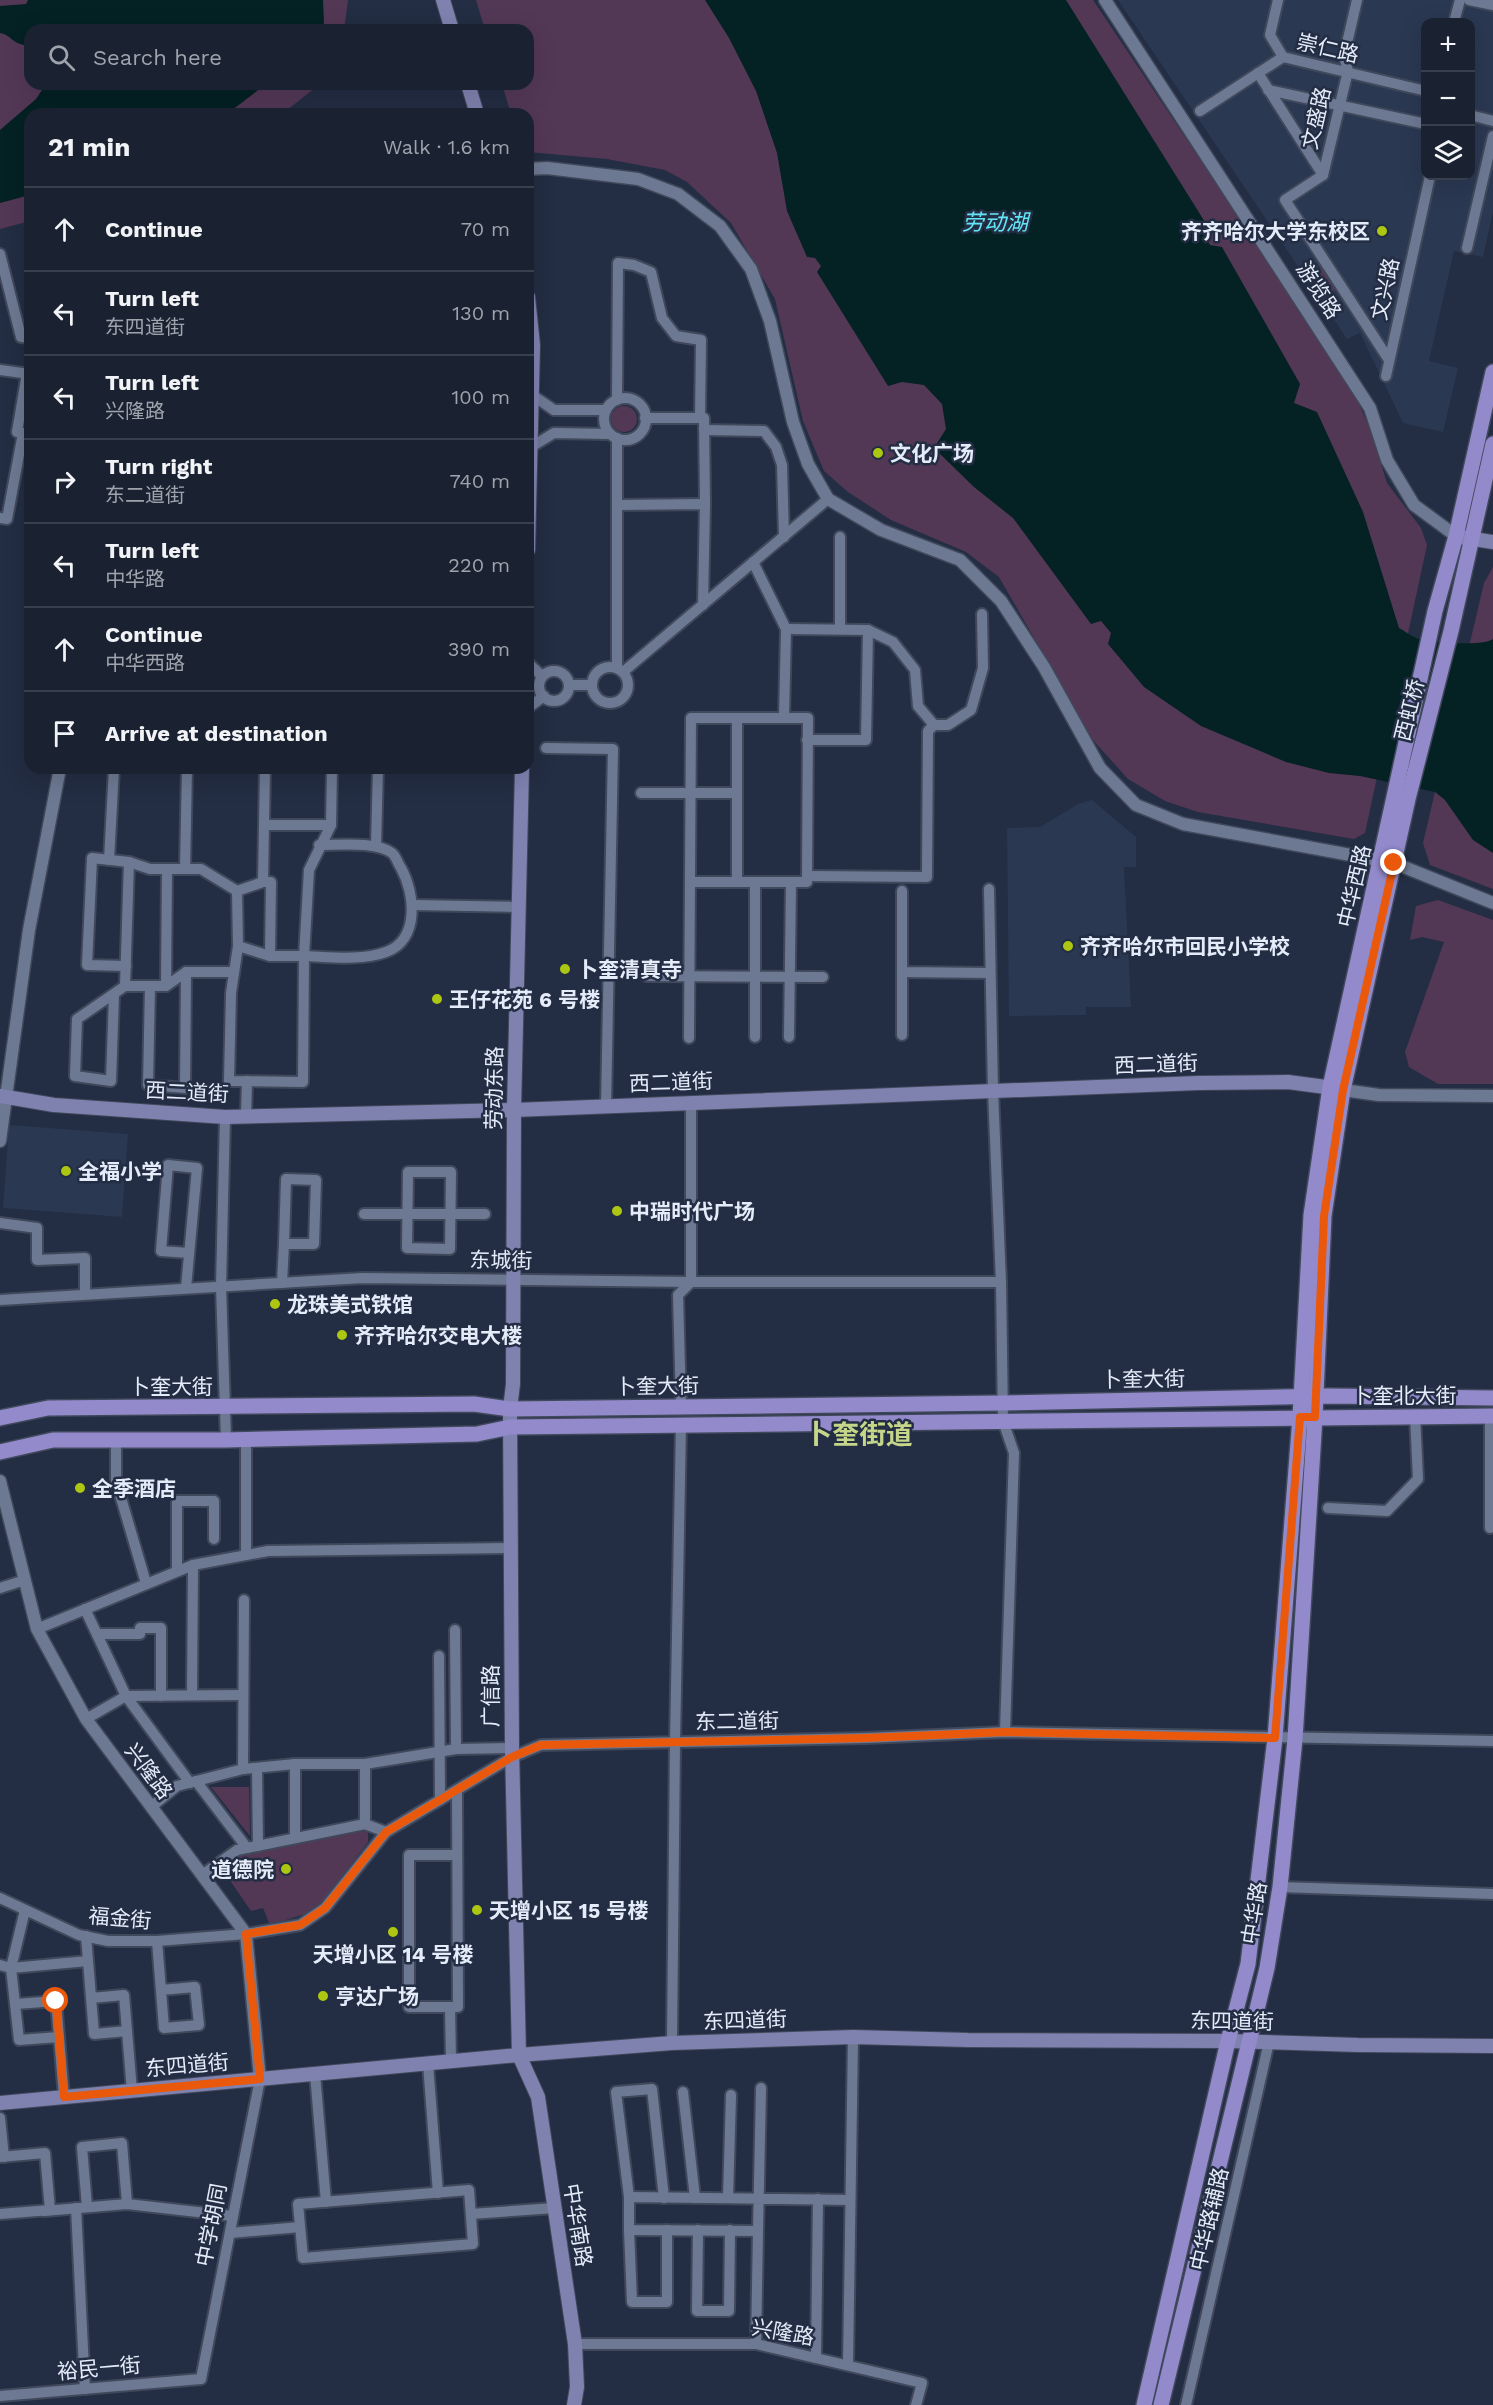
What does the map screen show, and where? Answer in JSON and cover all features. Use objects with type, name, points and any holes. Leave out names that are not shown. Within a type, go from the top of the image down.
[{"type":"main road","points":[[442,0],[450,24]]},
{"type":"main road","points":[[470,90],[475,108]]},
{"type":"main road","name":"中华西路","points":[[1307,1417],[1336,1089],[1402,798],[1436,611],[1456,536],[1493,372]]},
{"type":"main road","points":[[1472,539],[1493,444]]},
{"type":"main road","name":"游览路","points":[[1456,536],[1493,542]]},
{"type":"main road","name":"西虹桥","points":[[1402,798],[1451,631],[1472,539]]},
{"type":"main road","name":"劳动东路","points":[[510,1409],[513,1384],[514,1110],[522,774]]},
{"type":"main road","name":"西二道街","points":[[3,1097],[54,1105],[225,1117],[514,1110],[1288,1082],[1336,1089]]},
{"type":"main road","name":"卜奎北大街","points":[[1308,1397],[1493,1398]]},
{"type":"main road","name":"卜奎大街","points":[[0,1418],[48,1408],[474,1404],[510,1409],[1308,1397]]},
{"type":"main road","name":"广信路","points":[[510,1409],[512,1752],[519,2055]]},
{"type":"main road","name":"卜奎北大街","points":[[1307,1417],[1492,1416]]},
{"type":"main road","name":"卜奎大街","points":[[0,1452],[53,1440],[226,1440],[477,1434],[510,1427],[1307,1417]]},
{"type":"main road","name":"中华路","points":[[1144,2405],[1248,1964],[1275,1738],[1307,1417]]},
{"type":"main road","name":"中华路","points":[[1161,2405],[1247,2042],[1267,1968],[1280,1887],[1295,1739],[1307,1417]]},
{"type":"main road","name":"东四道街","points":[[0,2103],[672,2043],[853,2037],[1493,2046]]},
{"type":"main road","name":"中华南路","points":[[519,2055],[538,2097],[575,2344],[578,2387],[574,2405]]},
{"type":"street","name":"游览路","points":[[1105,0],[1370,408],[1387,460],[1414,505],[1456,536]]},
{"type":"street","points":[[1278,0],[1270,35],[1283,57]]},
{"type":"street","name":"文盛路","points":[[1323,175],[1347,72],[1344,56],[1357,0]]},
{"type":"street","points":[[1455,18],[1460,0]]},
{"type":"street","points":[[1469,0],[1493,5]]},
{"type":"street","name":"崇仁路","points":[[1200,111],[1283,57],[1421,90]]},
{"type":"street","points":[[1258,73],[1323,175],[1285,200],[1389,360]]},
{"type":"street","points":[[1268,90],[1421,123]]},
{"type":"street","points":[[1475,116],[1493,121]]},
{"type":"street","points":[[1467,248],[1493,136]]},
{"type":"street","points":[[534,169],[547,168],[638,179],[678,195],[720,226],[751,269],[770,321],[793,422],[808,464],[828,499],[881,530],[960,560],[1001,601],[1044,666],[1100,768],[1136,805],[1183,824],[1388,861],[1493,903]]},
{"type":"street","name":"文兴路","points":[[1386,376],[1429,180]]},
{"type":"street","points":[[0,254],[21,337],[24,337]]},
{"type":"street","points":[[617,400],[618,263],[634,265],[651,272],[662,318],[676,336],[701,340],[700,418]]},
{"type":"street","points":[[0,370],[24,372]]},
{"type":"street","points":[[0,518],[7,519],[23,433],[16,432],[24,396]]},
{"type":"street","points":[[534,396],[554,410],[606,411]]},
{"type":"street","points":[[534,445],[554,433],[614,436],[628,440],[635,437],[644,427],[645,413],[637,403],[625,398],[617,400],[606,411],[605,426],[614,436],[620,670],[628,684],[625,695],[615,702],[603,702],[598,699],[591,685],[593,677],[601,668],[620,670],[703,605],[828,499]]},
{"type":"street","points":[[645,418],[704,418],[703,605]]},
{"type":"street","points":[[704,430],[764,430],[776,447],[782,465],[784,537]]},
{"type":"street","points":[[617,505],[705,504]]},
{"type":"street","points":[[840,537],[840,629]]},
{"type":"street","points":[[753,562],[786,629],[784,718]]},
{"type":"street","points":[[786,629],[868,630],[893,642],[915,670],[918,706],[934,724],[948,724],[971,710],[983,668],[982,615]]},
{"type":"street","points":[[807,740],[866,740],[868,630]]},
{"type":"street","points":[[534,669],[542,676]]},
{"type":"street","points":[[556,671],[565,676],[569,685],[566,694],[559,700],[550,700],[544,696],[539,686],[542,676],[556,671]]},
{"type":"street","points":[[569,685],[591,685]]},
{"type":"street","points":[[534,704],[544,696]]},
{"type":"street","points":[[688,1038],[691,718],[808,718],[807,882],[690,882]]},
{"type":"street","points":[[737,718],[737,882]]},
{"type":"street","points":[[807,876],[927,877],[928,731],[934,724]]},
{"type":"street","points":[[546,748],[613,749],[606,1106]]},
{"type":"street","points":[[0,1141],[3,1097],[29,930],[59,774]]},
{"type":"street","points":[[109,860],[114,774]]},
{"type":"street","points":[[186,869],[187,774]]},
{"type":"street","points":[[263,882],[265,774]]},
{"type":"street","points":[[237,891],[238,946],[231,993],[230,1081],[303,1082],[304,956],[309,870],[331,825],[332,774]]},
{"type":"street","points":[[376,846],[378,774]]},
{"type":"street","points":[[641,793],[737,793]]},
{"type":"street","points":[[264,825],[331,825]]},
{"type":"street","points":[[238,946],[270,956],[362,957],[387,952],[401,943],[408,927],[413,905],[407,878],[393,853],[376,846],[320,845]]},
{"type":"street","points":[[126,966],[87,965],[92,858],[129,862],[150,869],[201,869],[237,891]]},
{"type":"street","points":[[125,986],[129,862]]},
{"type":"street","points":[[166,986],[168,869]]},
{"type":"street","points":[[237,891],[263,882],[271,882],[270,956]]},
{"type":"street","points":[[755,882],[755,1037]]},
{"type":"street","points":[[789,1037],[791,882]]},
{"type":"street","points":[[988,889],[1001,1282],[1002,1403],[1003,1421],[1014,1453],[1005,1732]]},
{"type":"street","points":[[902,891],[902,1035]]},
{"type":"street","points":[[413,905],[519,907]]},
{"type":"street","points":[[150,986],[148,1085],[185,1088],[186,972]]},
{"type":"street","points":[[114,995],[111,1081],[75,1076],[76,1019],[125,986],[166,986],[186,972],[234,972]]},
{"type":"street","points":[[902,972],[990,973]]},
{"type":"street","points":[[646,976],[824,977]]},
{"type":"street","points":[[246,1081],[246,1115]]},
{"type":"street","points":[[1336,1089],[1379,1095],[1493,1096]]},
{"type":"street","points":[[681,1406],[678,1295],[691,1282],[691,1103]]},
{"type":"street","points":[[225,1117],[221,1286],[226,1440]]},
{"type":"street","points":[[186,1288],[197,1168],[168,1165],[161,1251],[189,1253]]},
{"type":"street","points":[[408,1172],[451,1172],[450,1249],[407,1248],[407,1214],[408,1172]]},
{"type":"street","points":[[282,1283],[286,1179],[316,1180],[314,1244],[284,1244]]},
{"type":"street","points":[[364,1214],[485,1214]]},
{"type":"street","points":[[0,1223],[38,1228],[37,1260],[85,1258],[85,1294]]},
{"type":"street","name":"东城街","points":[[0,1300],[363,1278],[691,1282],[1001,1282]]},
{"type":"street","points":[[1328,1508],[1387,1511],[1418,1479],[1415,1415]]},
{"type":"street","points":[[1490,1528],[1492,1416]]},
{"type":"street","points":[[672,2043],[681,1424]]},
{"type":"street","points":[[246,1439],[246,1555]]},
{"type":"street","points":[[116,1440],[116,1481],[146,1583]]},
{"type":"street","name":"兴隆路","points":[[0,1481],[37,1629],[86,1719],[246,1934]]},
{"type":"street","points":[[177,1571],[177,1501],[214,1501],[214,1539]]},
{"type":"street","points":[[37,1629],[193,1565],[268,1551],[510,1548]]},
{"type":"street","points":[[192,1695],[193,1565]]},
{"type":"street","points":[[0,1588],[25,1581]]},
{"type":"street","points":[[243,1769],[244,1600]]},
{"type":"street","points":[[85,1609],[126,1696],[193,1782],[252,1847]]},
{"type":"street","points":[[97,1634],[140,1634],[140,1628],[161,1628],[161,1696]]},
{"type":"street","points":[[455,1630],[456,1749]]},
{"type":"street","points":[[439,1656],[440,1800]]},
{"type":"street","points":[[86,1719],[126,1696],[243,1695]]},
{"type":"street","name":"东二道街","points":[[246,1934],[300,1925],[325,1908],[386,1832],[457,1790],[512,1752],[541,1745],[1005,1732],[1493,1741]]},
{"type":"street","points":[[151,1807],[177,1786],[243,1769],[295,1764],[365,1764],[456,1749],[512,1752]]},
{"type":"street","points":[[295,1764],[295,1838]]},
{"type":"street","points":[[365,1764],[365,1824]]},
{"type":"street","points":[[252,1847],[257,1768]]},
{"type":"street","points":[[457,1790],[458,2007],[409,2007],[409,1855],[457,1855]]},
{"type":"street","points":[[202,1875],[237,1850],[365,1824],[386,1832]]},
{"type":"street","points":[[1280,1887],[1493,1894]]},
{"type":"street","name":"福金街","points":[[0,1898],[86,1936],[108,1941],[157,1941],[246,1934]]},
{"type":"street","points":[[25,1910],[11,1968],[19,2040],[59,2037]]},
{"type":"street","points":[[246,1934],[260,2079]]},
{"type":"street","points":[[86,1936],[94,2034],[127,2031]]},
{"type":"street","points":[[157,1941],[164,2028],[199,2025],[195,1987],[161,1990]]},
{"type":"street","points":[[0,1965],[11,1968],[88,1961]]},
{"type":"street","points":[[92,1998],[124,1995],[132,2091]]},
{"type":"street","points":[[16,2004],[56,2001],[64,2097]]},
{"type":"street","points":[[450,2007],[451,2061]]},
{"type":"street","points":[[848,2365],[853,2037]]},
{"type":"street","name":"中华路辅路","points":[[1186,2405],[1269,2042]]},
{"type":"street","points":[[428,2064],[438,2193]]},
{"type":"street","points":[[315,2074],[326,2202]]},
{"type":"street","name":"中学胡同","points":[[201,2379],[260,2079]]},
{"type":"street","points":[[756,2344],[761,2088]]},
{"type":"street","points":[[664,2198],[652,2089],[616,2092],[629,2197],[632,2302],[667,2302],[667,2230]]},
{"type":"street","points":[[683,2092],[695,2198]]},
{"type":"street","points":[[728,2198],[731,2095]]},
{"type":"street","points":[[0,2118],[2,2157],[45,2153],[50,2210],[45,2211]]},
{"type":"street","points":[[85,2389],[82,2147],[122,2144],[127,2204]]},
{"type":"street","points":[[469,2190],[473,2244],[303,2258],[298,2204],[438,2193],[469,2190]]},
{"type":"street","points":[[629,2197],[850,2200]]},
{"type":"street","points":[[816,2358],[818,2199]]},
{"type":"street","points":[[0,2214],[127,2204],[233,2216]]},
{"type":"street","points":[[471,2214],[555,2208]]},
{"type":"street","points":[[230,2233],[300,2227]]},
{"type":"street","points":[[629,2230],[758,2231]]},
{"type":"street","points":[[698,2230],[697,2311],[729,2312],[730,2230]]},
{"type":"street","name":"兴隆路","points":[[575,2344],[756,2344],[922,2383],[916,2405]]},
{"type":"street","name":"裕民一街","points":[[0,2396],[201,2379]]},
{"type":"shaded area","points":[[0,0],[348,0],[345,24],[24,24],[24,90],[312,90],[290,108],[24,108],[24,223],[0,229]]},
{"type":"shaded area","name":"劳动湖","points":[[476,0],[1093,0],[1354,392],[1369,427],[1387,483],[1421,528],[1427,545],[1365,833],[1354,839],[1198,812],[1165,801],[1128,779],[1092,739],[999,577],[966,552],[891,520],[848,492],[824,471],[803,421],[775,299],[731,223],[687,182],[665,170],[607,159],[534,153],[534,108],[509,108],[504,90],[534,90],[534,24],[483,24]]},
{"type":"shaded area","name":"齐齐哈尔大学东校区","points":[[1118,0],[1493,0],[1493,212],[1483,257],[1454,251],[1429,361],[1458,368],[1443,432],[1403,423],[1360,333],[1347,339]]},
{"type":"shaded area","points":[[1326,265],[1339,287],[1327,294],[1314,272]]},
{"type":"shaded area","points":[[624,406],[633,410],[637,419],[633,428],[624,432],[615,428],[611,419],[615,410]]},
{"type":"shaded area","points":[[1493,567],[1493,889],[1430,865],[1423,843],[1484,583]]},
{"type":"shaded area","name":"齐齐哈尔市回民小学校","points":[[1092,800],[1136,837],[1136,867],[1124,867],[1131,1007],[1086,1007],[1086,1015],[1009,1016],[1007,828],[1040,827],[1078,804]]},
{"type":"shaded area","points":[[1438,900],[1493,920],[1493,1084],[1438,1084],[1409,1067],[1405,1052],[1444,942],[1422,937],[1410,940],[1416,906]]},
{"type":"shaded area","name":"全福小学","points":[[9,1125],[128,1134],[122,1217],[3,1208]]},
{"type":"shaded area","points":[[211,1787],[249,1787],[250,1836]]},
{"type":"shaded area","name":"道德院","points":[[365,1831],[368,1833],[368,1842],[320,1905],[308,1913],[270,1925],[263,1908],[251,1911],[220,1866],[239,1854],[311,1838]]},
{"type":"water","points":[[28,0],[323,0],[324,23],[24,24],[24,45],[0,33],[0,6],[26,4]]},
{"type":"water","name":"劳动湖","points":[[705,0],[1066,0],[1210,230],[1206,238],[1210,245],[1222,247],[1300,384],[1294,403],[1317,412],[1363,512],[1399,628],[1416,638],[1432,641],[1478,643],[1493,639],[1493,853],[1473,840],[1445,800],[1435,792],[1360,776],[1329,773],[1286,762],[1201,726],[1144,687],[1108,644],[1111,633],[1101,621],[1091,624],[1013,518],[974,487],[934,448],[946,429],[942,404],[924,385],[902,382],[888,386],[817,272],[821,266],[815,258],[807,257],[787,211],[777,153],[756,91],[729,38]]},
{"type":"water","points":[[42,90],[258,90],[235,108],[26,108]]},
{"type":"water","points":[[24,109],[24,197],[0,203],[0,130]]},
{"type":"place","name":"齐齐哈尔大学东校区","points":[[1382,231]]},
{"type":"place","name":"文化广场","points":[[878,453]]},
{"type":"place","name":"齐齐哈尔市回民小学校","points":[[1068,946]]},
{"type":"place","name":"卜奎清真寺","points":[[565,969]]},
{"type":"place","name":"王仔花苑 6 号楼","points":[[437,999]]},
{"type":"place","name":"全福小学","points":[[66,1171]]},
{"type":"place","name":"中瑞时代广场","points":[[617,1211]]},
{"type":"place","name":"龙珠美式铁馆","points":[[275,1304]]},
{"type":"place","name":"齐齐哈尔交电大楼","points":[[342,1335]]},
{"type":"place","name":"全季酒店","points":[[80,1488]]},
{"type":"place","name":"道德院","points":[[286,1869]]},
{"type":"place","name":"天增小区 15 号楼","points":[[477,1910]]},
{"type":"place","name":"天增小区 14 号楼","points":[[393,1932]]},
{"type":"place","name":"亨达广场","points":[[323,1996]]},
{"type":"district","name":"卜奎街道","points":[[859,1435]]},
{"type":"route","points":[[56,2001],[64,2097],[260,2079],[246,1934],[300,1925],[325,1908],[386,1832],[512,1757],[541,1745],[866,1738],[1005,1732],[1275,1738],[1300,1417],[1315,1417],[1324,1216],[1343,1090],[1394,863]]}]
